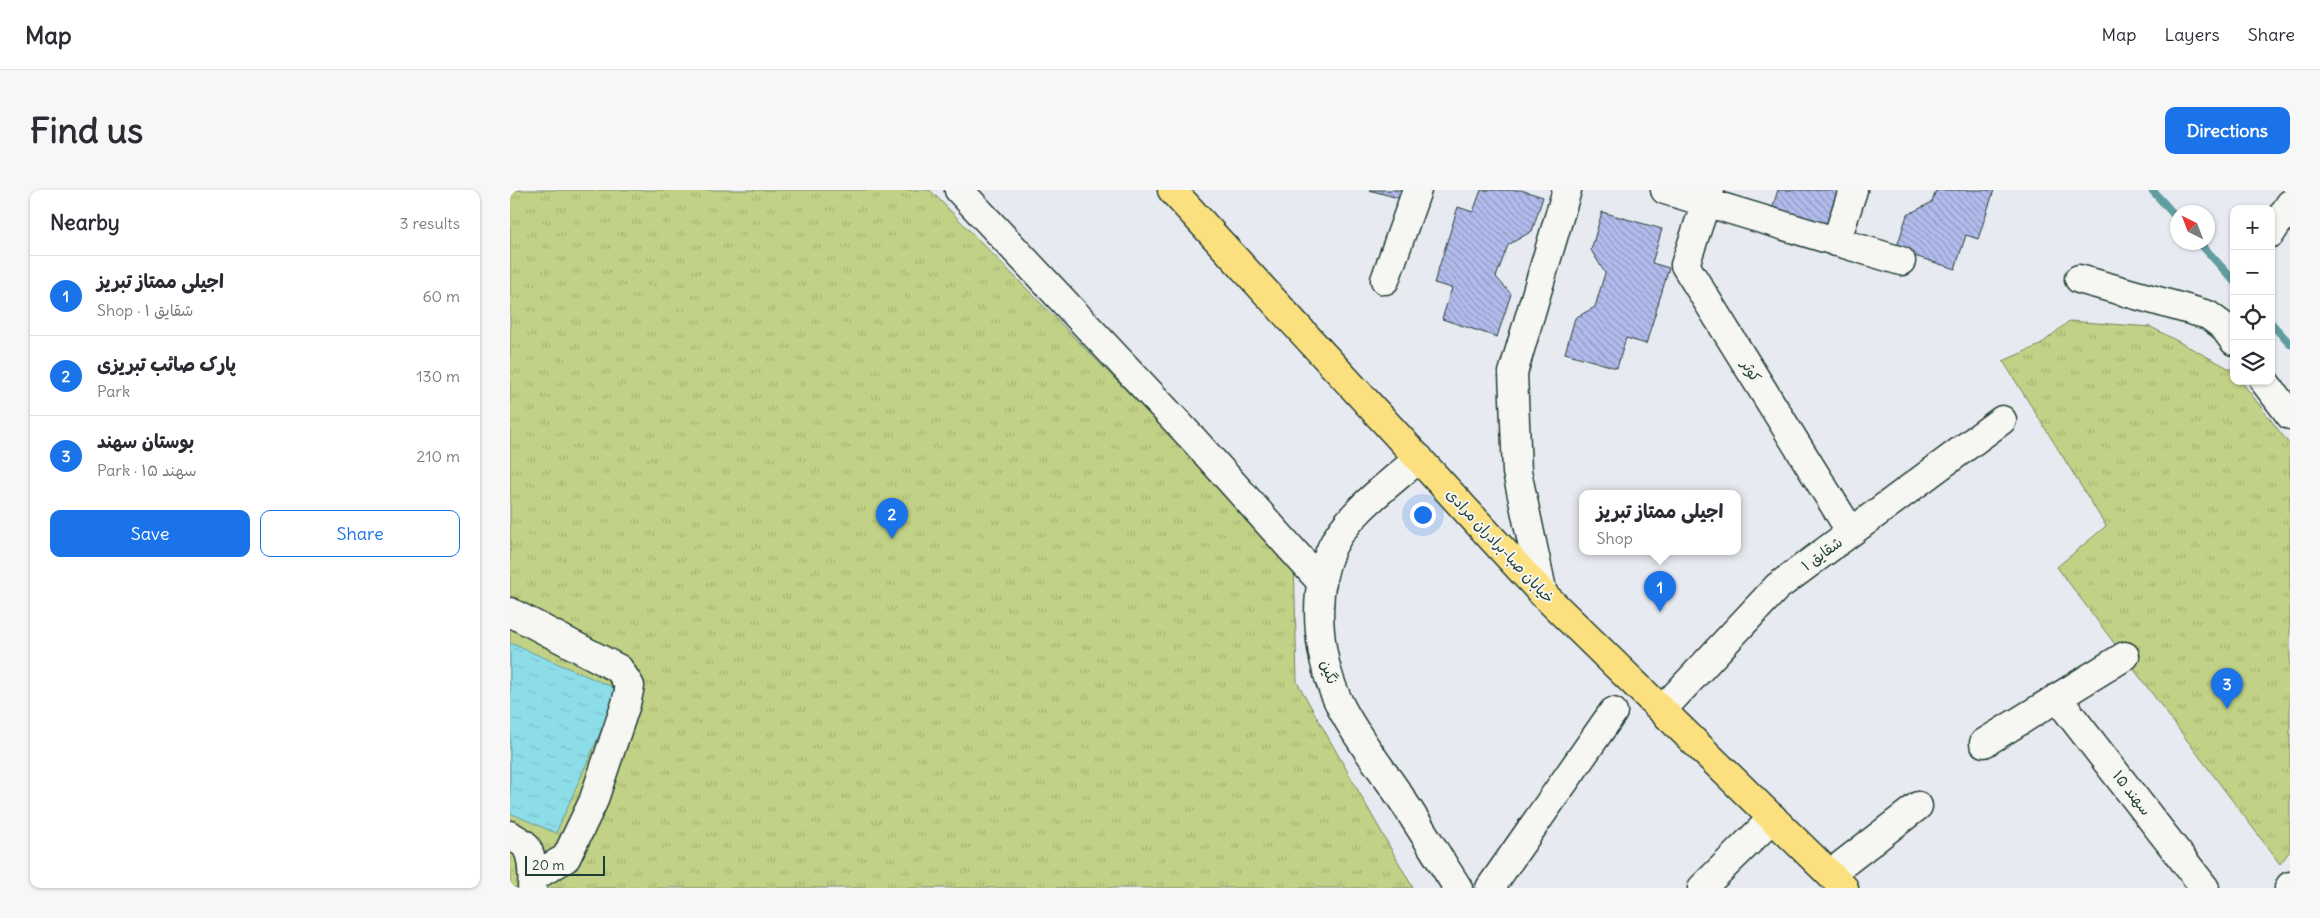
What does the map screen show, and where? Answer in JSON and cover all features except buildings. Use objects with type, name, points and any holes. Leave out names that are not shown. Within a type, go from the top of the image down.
[{"type":"main road","name":"خیابان صبا-برادران مرادی","points":[[1172,190],[1543,594],[1837,881]]},
{"type":"street","points":[[959,190],[1194,440],[1322,583]]},
{"type":"street","points":[[1385,280],[1417,190]]},
{"type":"street","points":[[1543,594],[1517,472],[1513,373],[1567,190]]},
{"type":"street","points":[[1665,190],[1708,196],[1836,242],[1901,261]]},
{"type":"street","points":[[1836,242],[1853,190]]},
{"type":"street","name":"کوثر","points":[[1708,196],[1685,265],[1851,532]]},
{"type":"street","points":[[2275,227],[2290,204]]},
{"type":"street","points":[[2079,279],[2208,315],[2223,326],[2233,340]]},
{"type":"street","points":[[2267,385],[2290,415]]},
{"type":"street","name":"شقایق ۱","points":[[1662,710],[1778,587],[2002,420]]},
{"type":"street","name":"نگین","points":[[1419,458],[1348,522],[1332,548],[1322,583],[1319,614],[1323,657],[1342,709],[1458,888]]},
{"type":"street","points":[[510,612],[620,669],[630,686],[626,704],[593,802],[566,858],[532,882],[524,845],[510,835]]},
{"type":"street","points":[[1984,743],[2126,656]]},
{"type":"street","name":"سهند ۱۵","points":[[2058,699],[2205,888]]},
{"type":"street","points":[[1490,888],[1613,712]]},
{"type":"street","points":[[1837,881],[1918,806]]},
{"type":"street","points":[[1702,888],[1773,818]]},
{"type":"green space","points":[[510,190],[930,190],[1254,521],[1294,557],[1297,682],[1413,888],[510,888]]},
{"type":"green space","points":[[2069,321],[2151,327],[2230,369],[2230,385],[2244,385],[2290,445],[2290,851],[2280,864],[2057,567],[2106,526],[2003,361],[2040,345]]},
{"type":"water","points":[[510,643],[619,690],[556,833],[510,813]]},
{"type":"waterway","points":[[2152,190],[2170,210]]},
{"type":"waterway","points":[[2206,250],[2230,277]]},
{"type":"waterway","points":[[2275,327],[2290,344]]},
{"type":"place","name":"پارک صائب تبریزی","points":[[892,539]]},
{"type":"place","name":"اجیلی ممتاز تبریز","points":[[1660,612]]},
{"type":"place","name":"بوستان سهند","points":[[2227,709]]}]
